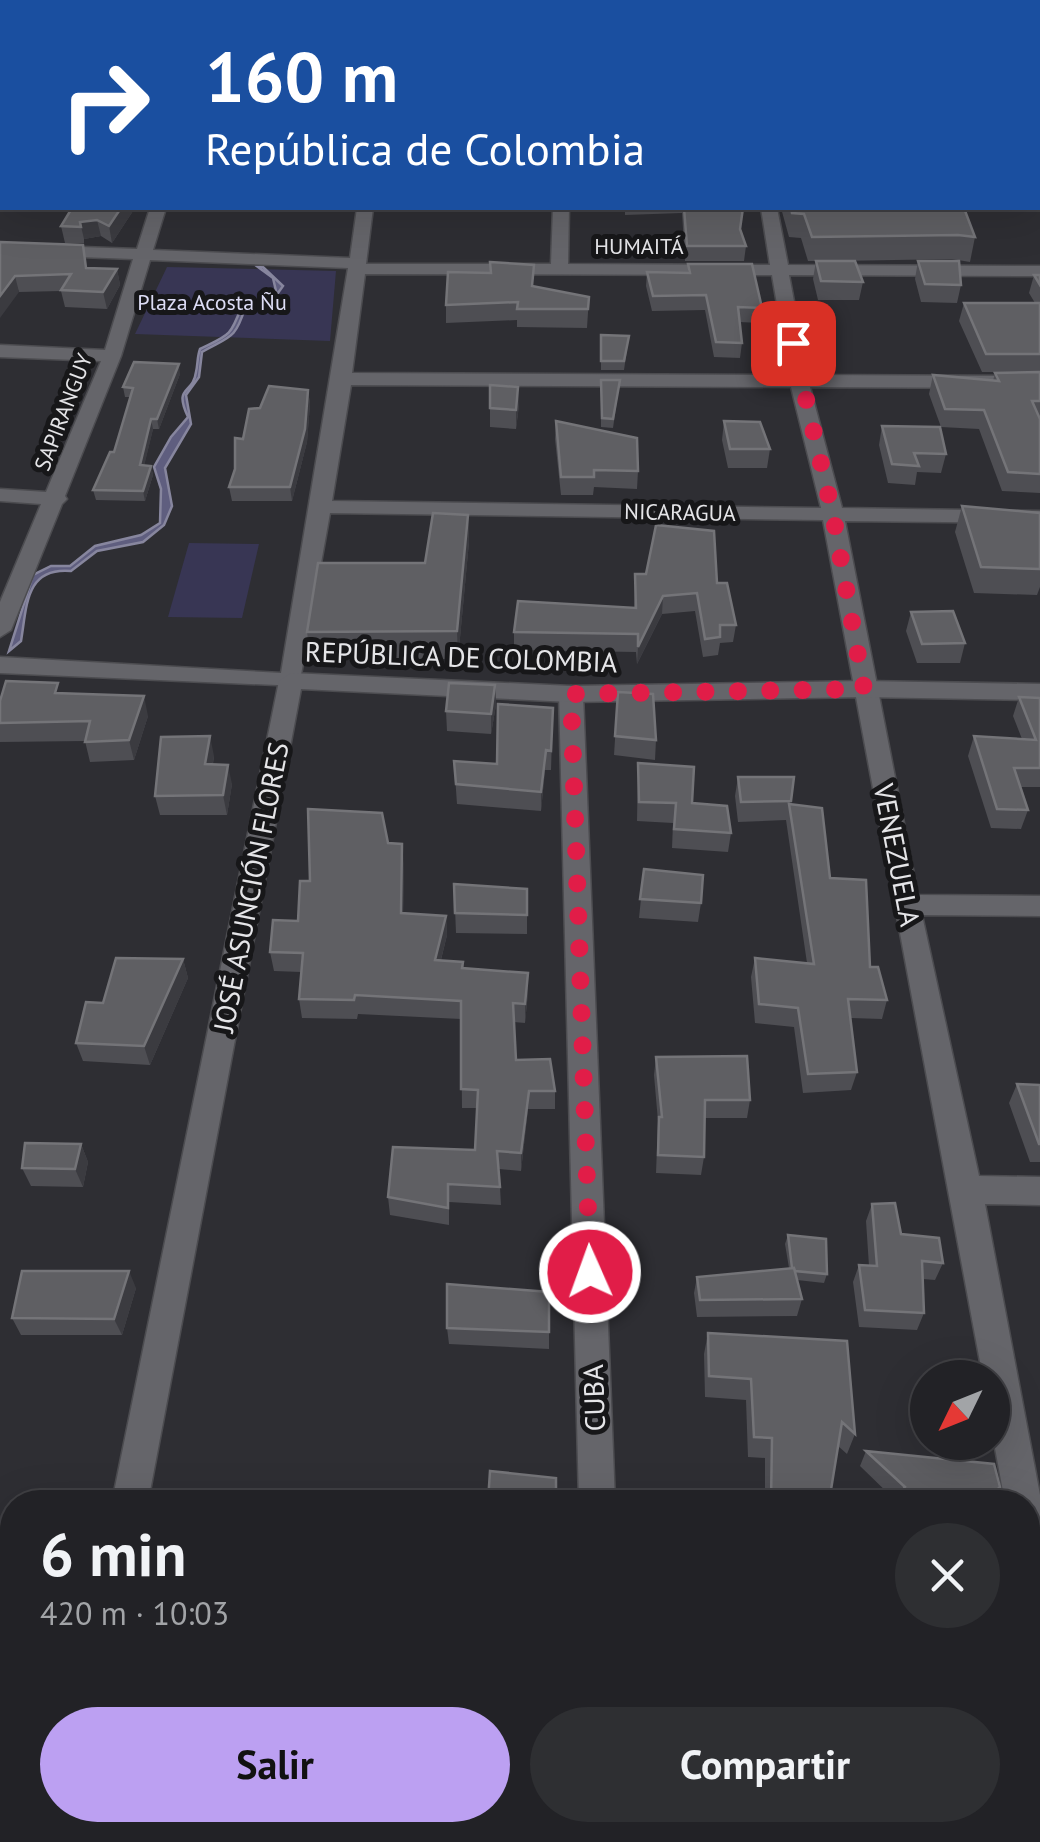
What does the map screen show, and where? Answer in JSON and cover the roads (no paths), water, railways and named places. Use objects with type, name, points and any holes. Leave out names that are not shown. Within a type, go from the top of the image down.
[{"type":"street","name":"SAPIRANGUY","points":[[0,630],[57,499],[112,356],[157,210]]},
{"type":"street","name":"JOSÉ ASUNCIÓN FLORES","points":[[132,1490],[291,682],[342,378],[365,210]]},
{"type":"street","points":[[559,268],[561,210]]},
{"type":"street","name":"VENEZUELA","points":[[769,210],[799,380],[833,515],[906,905],[966,1190],[1021,1490]]},
{"type":"street","name":"HUMAITÁ","points":[[0,248],[358,266],[1040,272]]},
{"type":"street","points":[[0,351],[112,356]]},
{"type":"street","points":[[342,378],[1040,382]]},
{"type":"street","points":[[0,495],[57,499]]},
{"type":"street","name":"NICARAGUA","points":[[321,507],[1040,518]]},
{"type":"street","name":"REPÚBLICA DE COLOMBIA","points":[[0,665],[571,694],[864,689],[1040,692]]},
{"type":"street","name":"CUBA","points":[[571,694],[597,1490]]},
{"type":"street","points":[[906,905],[1040,906]]},
{"type":"street","points":[[966,1190],[1040,1191]]},
{"type":"water","points":[[258,267],[263,267],[283,286],[278,293],[245,308],[230,336],[202,352],[199,377],[186,395],[191,424],[165,468],[172,506],[164,525],[143,542],[97,551],[71,571],[45,575],[27,602],[21,641],[9,651],[33,575],[51,566],[70,566],[95,546],[141,535],[160,523],[161,489],[154,467],[188,417],[182,400],[194,379],[200,349],[227,334],[241,308],[276,291],[273,278]]},
{"type":"park label","name":"Plaza Acosta Ñu","points":[[212,302]]}]
